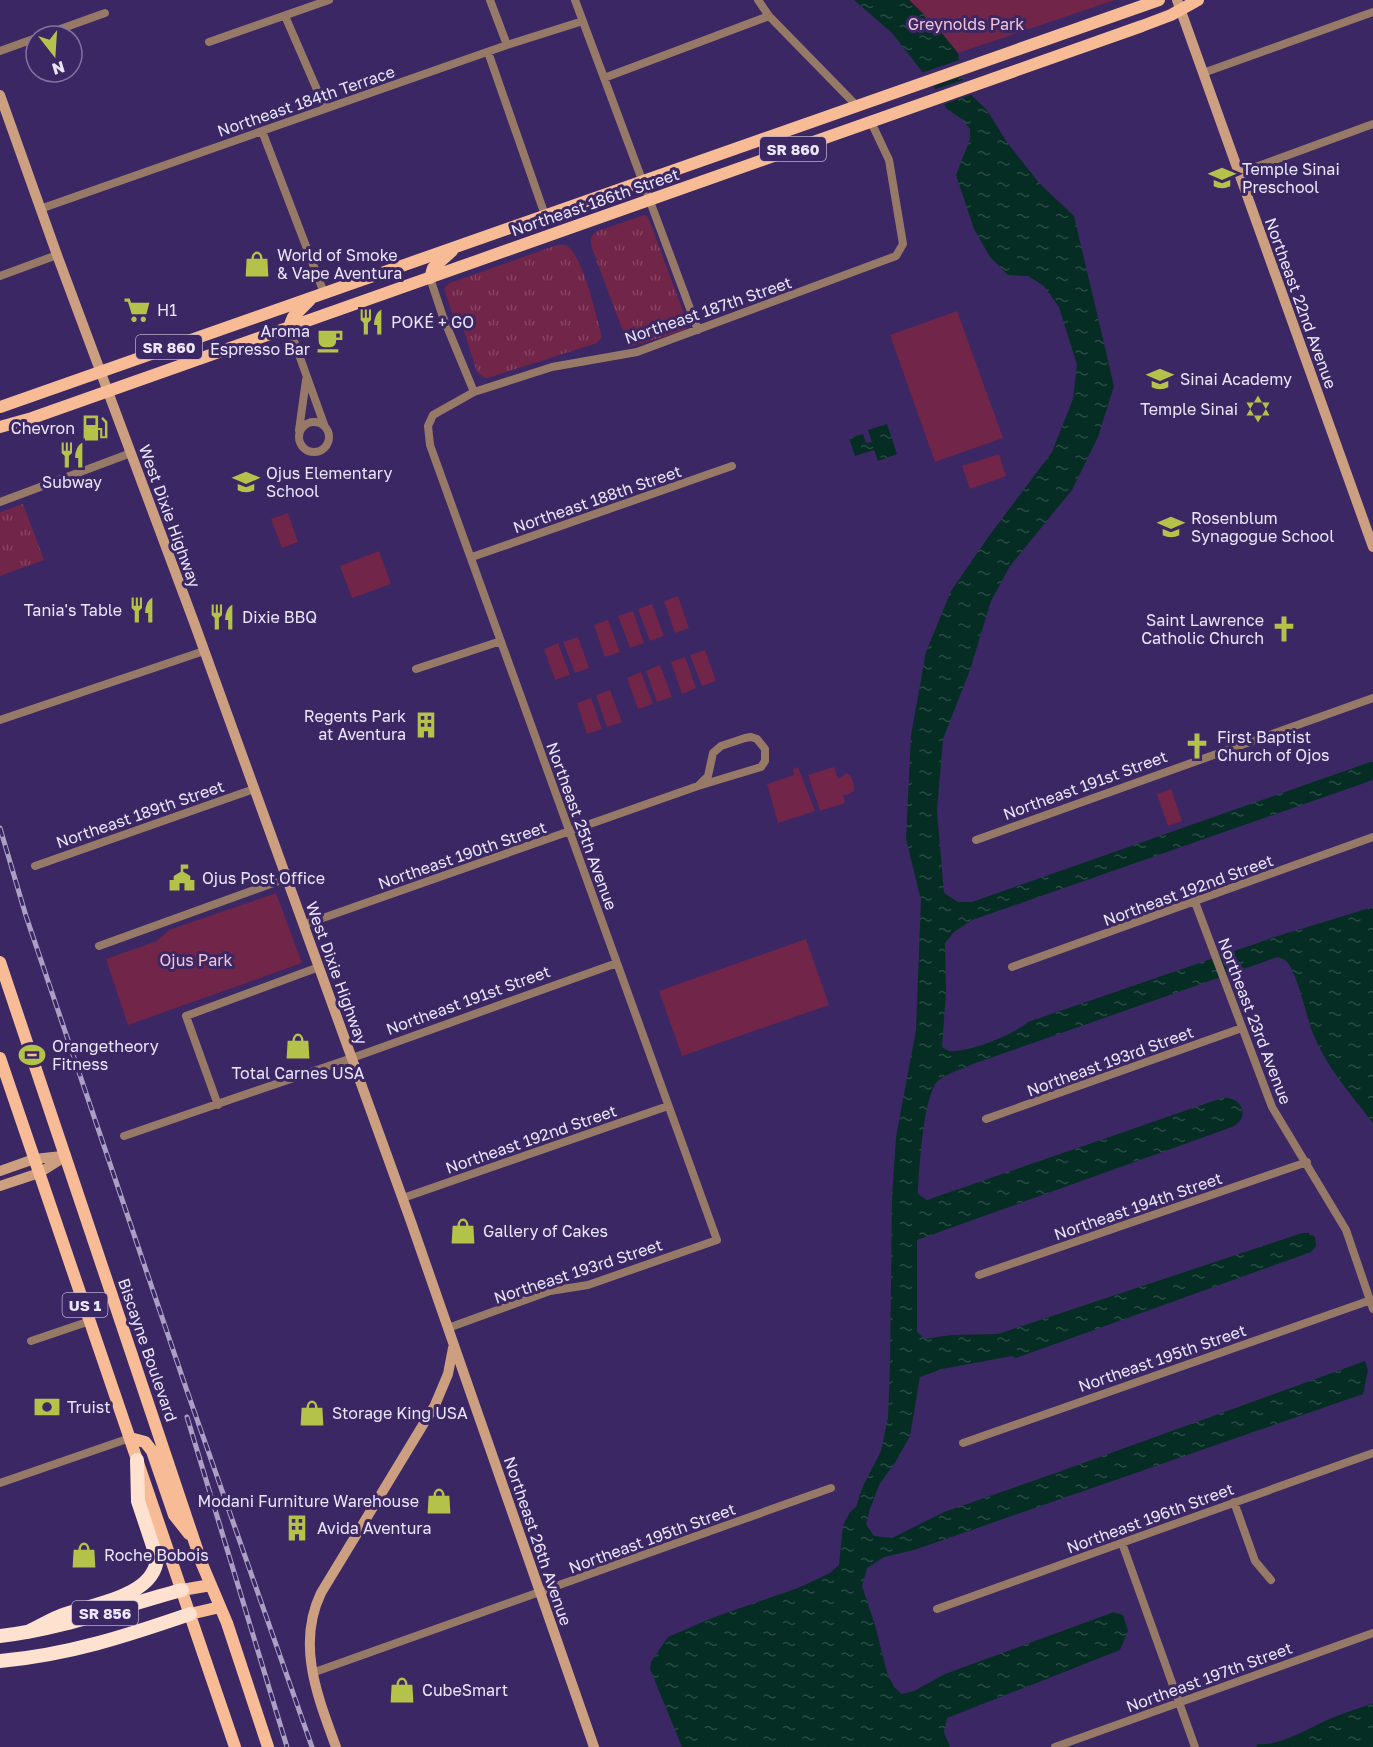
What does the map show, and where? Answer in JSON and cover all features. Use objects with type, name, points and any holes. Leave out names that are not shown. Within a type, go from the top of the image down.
[{"type":"highway","points":[[28,1632],[64,1614],[132,1592],[154,1571],[157,1562],[156,1554],[138,1501],[137,1460]]},
{"type":"highway","name":"SR 856","points":[[0,1636],[78,1622],[182,1590]]},
{"type":"highway","name":"SR 856","points":[[0,1661],[45,1656],[93,1646],[190,1614]]},
{"type":"main road","name":"Northeast 186th Street","points":[[0,407],[1159,0]]},
{"type":"main road","name":"Northeast 186th Street","points":[[0,427],[32,418],[1142,26],[1179,5],[1198,0]]},
{"type":"main road","points":[[1004,55],[1010,73]]},
{"type":"main road","points":[[430,278],[436,264],[458,246]]},
{"type":"main road","points":[[289,327],[293,317],[319,295]]},
{"type":"main road","name":"Biscayne Boulevard","points":[[0,962],[195,1542],[220,1606],[268,1747]]},
{"type":"main road","name":"US 1","points":[[0,1058],[235,1747]]},
{"type":"main road","points":[[130,1438],[145,1442],[150,1447],[174,1515],[195,1542]]},
{"type":"main road","name":"SR 856","points":[[182,1590],[211,1585]]},
{"type":"main road","name":"SR 856","points":[[190,1614],[220,1606]]},
{"type":"street","points":[[209,42],[329,0]]},
{"type":"street","points":[[490,0],[507,45]]},
{"type":"street","points":[[575,0],[698,330]]},
{"type":"street","points":[[758,0],[769,16],[856,105]]},
{"type":"street","name":"Northeast 22nd Avenue","points":[[1179,5],[1373,547]]},
{"type":"street","points":[[1203,73],[1373,12]]},
{"type":"street","points":[[74,24],[105,13]]},
{"type":"street","points":[[285,16],[325,108]]},
{"type":"street","points":[[604,78],[769,16]]},
{"type":"street","name":"Northeast 184th Terrace","points":[[40,209],[325,108],[583,21]]},
{"type":"street","points":[[0,51],[24,42]]},
{"type":"street","points":[[488,52],[545,215]]},
{"type":"street","name":"West Dixie Highway","points":[[0,95],[287,878],[403,1198],[453,1344],[450,1368],[441,1394],[318,1599],[312,1617],[310,1635],[312,1673],[336,1747]]},
{"type":"street","name":"Northeast 187th Street","points":[[429,421],[436,412],[474,393],[552,367],[638,352],[896,256],[903,244],[889,160],[871,122]]},
{"type":"street","points":[[1239,173],[1373,124]]},
{"type":"street","points":[[262,130],[319,295]]},
{"type":"street","points":[[0,276],[57,255]]},
{"type":"street","points":[[430,278],[474,393]]},
{"type":"street","points":[[289,327],[329,436],[327,446],[315,453],[305,450],[299,442],[306,378]]},
{"type":"street","name":"Northeast 25th Avenue","points":[[429,421],[430,445],[717,1240]]},
{"type":"street","points":[[299,431],[311,422],[325,427]]},
{"type":"street","points":[[0,502],[131,453]]},
{"type":"street","name":"Northeast 188th Street","points":[[472,557],[732,466]]},
{"type":"street","points":[[416,669],[501,640]]},
{"type":"street","points":[[0,720],[204,651]]},
{"type":"street","name":"Northeast 191st Street","points":[[976,840],[1373,698]]},
{"type":"street","name":"Northeast 190th Street","points":[[303,925],[698,786],[761,767],[765,761],[765,749],[757,739],[751,737],[721,746],[713,753],[708,776],[698,786]]},
{"type":"street","name":"Northeast 189th Street","points":[[35,866],[254,789]]},
{"type":"street","name":"Northeast 192nd Street","points":[[1012,967],[1373,837]]},
{"type":"street","points":[[99,946],[287,878]]},
{"type":"street","name":"Northeast 23rd Avenue","points":[[1195,902],[1272,1107],[1347,1230],[1373,1309]]},
{"type":"street","name":"Northeast 191st Street","points":[[124,1136],[352,1058],[617,963]]},
{"type":"street","points":[[218,1104],[186,1016],[319,967]]},
{"type":"street","name":"Northeast 193rd Street","points":[[986,1119],[1242,1028]]},
{"type":"street","name":"Northeast 192nd Street","points":[[403,1198],[668,1106]]},
{"type":"street","points":[[0,1171],[34,1159],[66,1156]]},
{"type":"street","points":[[0,1186],[39,1173],[66,1156]]},
{"type":"street","name":"Northeast 194th Street","points":[[979,1275],[1307,1162]]},
{"type":"street","name":"Northeast 193rd Street","points":[[447,1328],[550,1291],[588,1285],[717,1240]]},
{"type":"street","name":"Northeast 195th Street","points":[[963,1443],[1371,1300]]},
{"type":"street","points":[[31,1341],[90,1321]]},
{"type":"street","name":"Northeast 26th Avenue","points":[[453,1344],[594,1747]]},
{"type":"street","points":[[0,1483],[130,1438]]},
{"type":"street","name":"Northeast 196th Street","points":[[937,1609],[1373,1453]]},
{"type":"street","name":"Northeast 195th Street","points":[[312,1673],[831,1488]]},
{"type":"street","points":[[1234,1502],[1255,1561],[1271,1580]]},
{"type":"street","points":[[1122,1543],[1195,1747]]},
{"type":"street","name":"Northeast 197th Street","points":[[1055,1747],[1373,1633]]},
{"type":"green space","name":"Greynolds Park","points":[[909,0],[1115,0],[958,53],[935,25]]},
{"type":"green space","points":[[644,215],[648,217],[687,322],[686,330],[629,347],[591,240],[598,231]]},
{"type":"green space","points":[[557,245],[566,245],[578,261],[584,274],[602,337],[597,343],[485,378],[477,372],[461,322],[454,319],[444,288],[450,283]]},
{"type":"green space","points":[[957,311],[1003,438],[935,462],[890,335]]},
{"type":"green space","points":[[999,454],[1006,476],[970,489],[962,466]]},
{"type":"green space","points":[[23,504],[44,560],[0,576],[0,512]]},
{"type":"green space","points":[[288,513],[298,542],[282,548],[271,519]]},
{"type":"green space","points":[[379,551],[391,584],[352,598],[340,566]]},
{"type":"green space","points":[[678,596],[689,628],[675,633],[664,601]]},
{"type":"green space","points":[[652,604],[664,636],[650,641],[638,609]]},
{"type":"green space","points":[[633,611],[644,643],[630,648],[618,616]]},
{"type":"green space","points":[[608,620],[620,652],[605,657],[594,625]]},
{"type":"green space","points":[[578,637],[589,668],[575,673],[563,642]]},
{"type":"green space","points":[[558,643],[570,675],[555,680],[544,649]]},
{"type":"green space","points":[[705,650],[716,681],[702,686],[690,655]]},
{"type":"green space","points":[[685,657],[696,688],[682,694],[671,662]]},
{"type":"green space","points":[[660,665],[672,697],[657,702],[646,671]]},
{"type":"green space","points":[[641,672],[653,704],[638,709],[627,678]]},
{"type":"green space","points":[[610,690],[622,722],[607,727],[596,695]]},
{"type":"green space","points":[[591,698],[602,729],[587,734],[577,703]]},
{"type":"green space","points":[[798,767],[815,811],[778,823],[767,784],[794,775],[793,769]]},
{"type":"green space","points":[[834,767],[838,779],[847,773],[850,776],[854,783],[854,791],[847,795],[843,794],[845,803],[820,811],[808,775]]},
{"type":"green space","points":[[1171,789],[1182,821],[1168,826],[1157,794]]},
{"type":"green space","name":"Ojus Park","points":[[276,893],[302,963],[128,1025],[106,959],[157,941],[169,930]]},
{"type":"green space","points":[[806,939],[829,1005],[682,1056],[659,991]]},
{"type":"water","points":[[854,0],[909,0],[935,25],[958,53],[963,80],[972,96],[987,110],[1006,141],[1040,184],[1074,216],[1114,386],[1098,437],[1072,490],[1010,566],[991,601],[970,670],[943,739],[937,811],[944,893],[958,902],[972,902],[1373,761],[1373,780],[972,920],[954,932],[945,943],[946,993],[942,1047],[949,1051],[958,1051],[991,1042],[1028,1022],[1281,935],[1373,907],[1373,1123],[1324,1056],[1312,1031],[1294,974],[1286,961],[1278,957],[973,1064],[939,1080],[929,1100],[921,1151],[918,1194],[927,1200],[1222,1098],[1234,1100],[1242,1108],[1243,1113],[1242,1118],[1232,1127],[917,1240],[917,1332],[925,1339],[951,1335],[998,1334],[1302,1233],[1309,1233],[1315,1237],[1316,1246],[1311,1252],[1016,1358],[1012,1356],[942,1369],[920,1377],[910,1436],[879,1485],[866,1524],[874,1536],[892,1538],[944,1512],[1365,1361],[1368,1370],[1363,1394],[914,1550],[884,1557],[867,1568],[862,1586],[887,1673],[894,1687],[902,1694],[914,1691],[945,1674],[1114,1612],[1123,1615],[1128,1631],[1120,1650],[947,1718],[944,1732],[950,1747],[682,1747],[650,1669],[651,1662],[668,1637],[712,1618],[798,1588],[830,1573],[839,1565],[843,1525],[850,1512],[856,1507],[863,1486],[881,1451],[888,1418],[892,1197],[896,1137],[916,1030],[921,900],[906,839],[911,735],[926,652],[951,591],[1052,452],[1073,399],[1077,365],[1059,307],[1044,286],[1028,276],[1008,275],[990,257],[974,229],[956,175],[970,139],[970,129],[963,120],[947,109],[935,88],[892,33]]},
{"type":"water","points":[[887,424],[897,454],[878,461],[874,450],[855,456],[849,438],[863,434],[866,443],[872,442],[868,430]]},
{"type":"water","points":[[1373,1703],[1373,1747],[1256,1747],[1258,1744],[1287,1739],[1342,1714]]},
{"type":"pier","points":[[962,59],[966,75],[931,87],[921,73]]},
{"type":"pier","points":[[966,79],[973,94],[942,105],[933,90]]},
{"type":"railway","points":[[0,828],[26,916],[186,1388],[312,1747]]},
{"type":"railway","points":[[187,1417],[287,1747]]},
{"type":"place","name":"Temple Sinai Preschool","points":[[1222,178]]},
{"type":"place","name":"World of Smoke & Vape Aventura","points":[[257,264]]},
{"type":"place","name":"H1","points":[[137,310]]},
{"type":"place","name":"POKÉ + GO","points":[[371,322]]},
{"type":"place","name":"Aroma Espresso Bar","points":[[330,340]]},
{"type":"place","name":"Sinai Academy","points":[[1160,379]]},
{"type":"place","name":"Temple Sinai","points":[[1258,409]]},
{"type":"place","name":"Chevron","points":[[95,428]]},
{"type":"place","name":"Subway","points":[[72,455]]},
{"type":"place","name":"Ojus Elementary School","points":[[246,482]]},
{"type":"place","name":"Rosenblum Synagogue School","points":[[1171,527]]},
{"type":"place","name":"Tania's Table","points":[[142,610]]},
{"type":"place","name":"Dixie BBQ","points":[[222,617]]},
{"type":"place","name":"Saint Lawrence Catholic Church","points":[[1284,629]]},
{"type":"place","name":"Regents Park at Aventura","points":[[426,725]]},
{"type":"place","name":"First Baptist Church of Ojos","points":[[1197,746]]},
{"type":"place","name":"Ojus Post Office","points":[[182,878]]},
{"type":"place","name":"Total Carnes USA","points":[[298,1046]]},
{"type":"place","name":"Orangetheory Fitness","points":[[32,1055]]},
{"type":"place","name":"Gallery of Cakes","points":[[463,1231]]},
{"type":"place","name":"Truist","points":[[47,1407]]},
{"type":"place","name":"Storage King USA","points":[[312,1413]]},
{"type":"place","name":"Modani Furniture Warehouse","points":[[439,1501]]},
{"type":"place","name":"Avida Aventura","points":[[297,1528]]},
{"type":"place","name":"Roche Bobois","points":[[84,1555]]},
{"type":"place","name":"CubeSmart","points":[[402,1690]]}]
